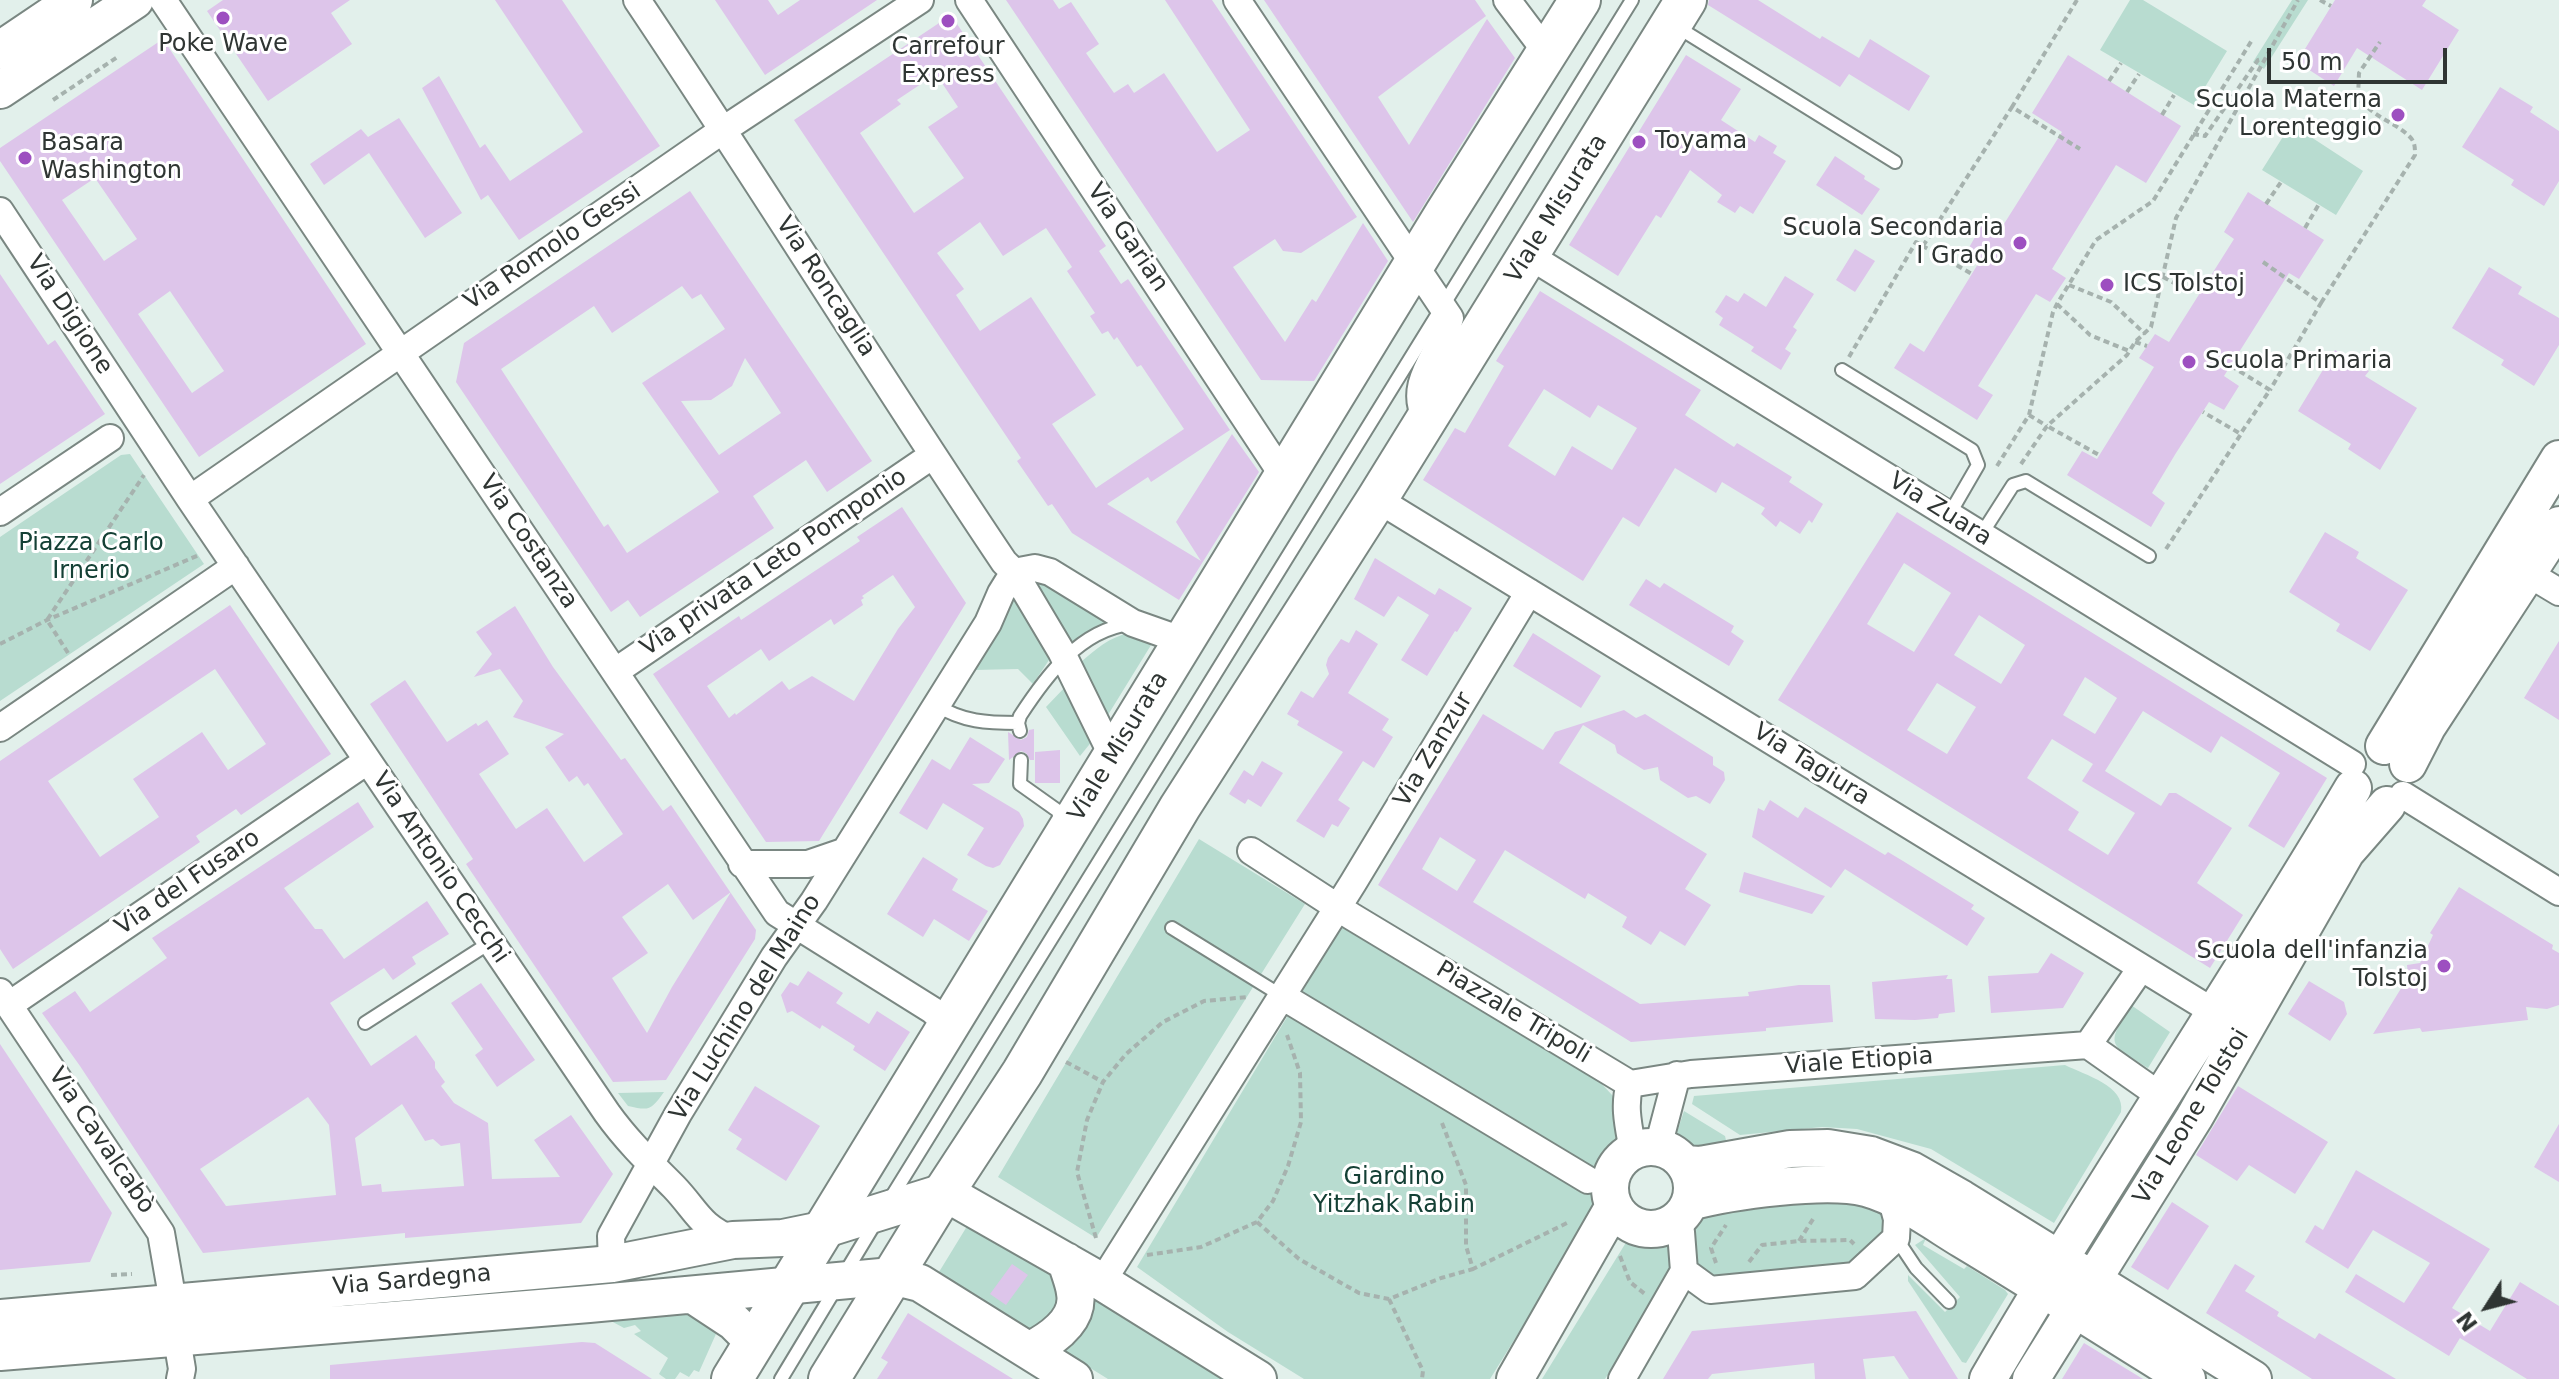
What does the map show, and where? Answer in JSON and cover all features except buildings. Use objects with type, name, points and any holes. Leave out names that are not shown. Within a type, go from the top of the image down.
[{"type":"main road","name":"Viale Misurata","points":[[822,1230],[1415,263],[1580,0]]},
{"type":"main road","name":"Viale Misurata","points":[[944,1192],[1038,1047],[1180,807],[1377,499],[1679,12]]},
{"type":"main road","points":[[829,1379],[944,1192]]},
{"type":"main road","points":[[732,1379],[822,1230]]},
{"type":"street","points":[[0,50],[74,0]]},
{"type":"street","points":[[0,90],[135,0]]},
{"type":"street","name":"Via Costanza","points":[[163,0],[777,913],[932,1010],[949,1025]]},
{"type":"street","name":"Via Roncaglia","points":[[637,0],[933,455],[1004,562],[1014,572],[1065,659],[1113,757]]},
{"type":"street","name":"Via Romolo Gessi","points":[[190,499],[723,130],[920,0]]},
{"type":"street","name":"Via Garian","points":[[969,0],[1284,477]]},
{"type":"street","points":[[1237,0],[1450,318],[1448,331],[1425,372],[1419,395],[1419,405],[1426,418]]},
{"type":"street","points":[[1507,0],[1547,53]]},
{"type":"street","name":"Via Digione","points":[[0,211],[190,499]]},
{"type":"street","name":"Via Zuara","points":[[1528,255],[1981,535],[2353,776]]},
{"type":"street","points":[[0,512],[110,438]]},
{"type":"street","name":"Via privata Leto Pomponio","points":[[616,671],[933,455]]},
{"type":"street","name":"Via Leone Tolstoi","points":[[1988,1379],[2050,1273],[2162,1097],[2230,1022],[2396,778],[2427,727],[2514,565],[2559,459]]},
{"type":"street","points":[[0,728],[236,566],[190,499]]},
{"type":"street","name":"Via Tagiura","points":[[1377,499],[2230,1022]]},
{"type":"street","name":"Via Leone Tolstoi","points":[[2514,565],[2559,525]]},
{"type":"street","points":[[2514,565],[2559,592]]},
{"type":"street","name":"Via Antonio Cecchi","points":[[236,566],[628,1142],[677,1189],[699,1220],[716,1233],[733,1240]]},
{"type":"street","points":[[1014,572],[1035,568],[1050,572],[1133,623],[1184,641]]},
{"type":"street","name":"Via Luchino del Maino","points":[[651,1165],[678,1114],[774,957],[797,927],[988,623],[1014,572]]},
{"type":"street","name":"Via Zanzur","points":[[1337,907],[1529,592]]},
{"type":"street","name":"Via Leone Tolstoi","points":[[2031,1379],[2194,1118],[2230,1022],[2353,776],[2362,751],[2371,747],[2396,778]]},
{"type":"street","name":"Via del Fusaro","points":[[4,998],[367,761]]},
{"type":"street","points":[[2353,776],[2359,797],[2369,804],[2396,778],[2559,892]]},
{"type":"street","name":"Piazzale Tripoli","points":[[1251,851],[1337,907],[1630,1084]]},
{"type":"street","name":"Via Luchino del Maino","points":[[742,864],[808,864],[843,852]]},
{"type":"street","points":[[1102,1282],[1337,907]]},
{"type":"street","points":[[2141,968],[2088,1045],[2194,1118]]},
{"type":"street","points":[[1282,996],[1588,1180]]},
{"type":"street","name":"Via Cavalcabò","points":[[4,998],[161,1233],[173,1302]]},
{"type":"street","name":"Viale Etiopia","points":[[1630,1084],[1677,1075],[2088,1045]]},
{"type":"street","points":[[1658,1154],[1677,1075]]},
{"type":"street","points":[[1622,1379],[1684,1271],[1682,1212],[1691,1177],[1658,1154],[1626,1115],[1626,1096],[1630,1084]]},
{"type":"street","points":[[2050,1273],[1891,1197],[1864,1188],[1833,1183],[1712,1196],[1656,1229],[1641,1227],[1627,1221],[1614,1206],[1610,1191],[1612,1174],[1620,1161],[1658,1154],[1700,1165],[1790,1149],[1828,1148],[1871,1155],[1911,1170],[2083,1295],[2187,1379]]},
{"type":"street","points":[[615,1300],[611,1236],[651,1165]]},
{"type":"street","points":[[822,1230],[944,1192],[1102,1282],[1258,1379]]},
{"type":"street","points":[[1684,1271],[1710,1290],[1855,1276],[1896,1238],[1897,1219],[1891,1197]]},
{"type":"street","points":[[1515,1379],[1614,1206]]},
{"type":"street","name":"Via Sardegna","points":[[0,1318],[612,1264],[733,1240],[783,1238],[822,1230]]},
{"type":"street","points":[[788,1286],[892,1276],[920,1283],[1047,1368],[1050,1340],[1068,1323],[1076,1297],[1066,1261]]},
{"type":"street","name":"Via Sardegna","points":[[0,1352],[788,1286]]},
{"type":"street","points":[[693,1295],[734,1322],[754,1342]]},
{"type":"street","points":[[2083,1295],[2253,1379]]},
{"type":"street","points":[[173,1302],[182,1369],[180,1379]]},
{"type":"lane","name":"Viale Misurata","points":[[883,1211],[1632,0]]},
{"type":"lane","points":[[1679,12],[1895,162]]},
{"type":"lane","points":[[1842,370],[1972,450],[1978,465],[1949,515]]},
{"type":"lane","points":[[1981,535],[2013,485],[2026,481],[2149,556]]},
{"type":"lane","points":[[936,705],[973,722],[1019,727],[1025,709],[1065,659],[1093,636],[1133,623]]},
{"type":"lane","points":[[1021,760],[1020,784],[1058,811],[1061,843]]},
{"type":"lane","points":[[1172,928],[1282,996]]},
{"type":"lane","points":[[365,1023],[491,942]]},
{"type":"lane","points":[[781,1379],[883,1211]]},
{"type":"lane","points":[[1896,1238],[1916,1268],[1949,1302]]},
{"type":"path","points":[[1923,246],[2077,0]]},
{"type":"path","points":[[2015,473],[2048,427],[2151,327],[2176,218],[2262,68],[2262,59],[2298,0]]},
{"type":"path","points":[[2320,0],[2331,6]]},
{"type":"path","points":[[1992,474],[2029,415],[2057,304],[2096,240],[2153,201],[2252,40]]},
{"type":"path","points":[[2149,556],[2166,549],[2270,390],[2415,155],[2415,146],[2410,137],[2379,118],[2358,97],[2359,73],[2380,42]]},
{"type":"path","points":[[53,100],[119,56]]},
{"type":"path","points":[[2193,134],[2205,136],[2258,60],[2262,59]]},
{"type":"path","points":[[2109,81],[2121,63]]},
{"type":"path","points":[[2127,92],[2139,74]]},
{"type":"path","points":[[2162,115],[2174,95]]},
{"type":"path","points":[[2012,107],[2080,149]]},
{"type":"path","points":[[2266,204],[2281,182]]},
{"type":"path","points":[[2305,228],[2319,204]]},
{"type":"path","points":[[1842,370],[1916,242],[1972,274]]},
{"type":"path","points":[[2263,262],[2321,303]]},
{"type":"path","points":[[2163,276],[2189,291]]},
{"type":"path","points":[[2069,285],[2111,302],[2145,334]]},
{"type":"path","points":[[2057,292],[2062,296]]},
{"type":"path","points":[[2057,304],[2090,335],[2129,351]]},
{"type":"path","points":[[2135,342],[2147,346]]},
{"type":"path","points":[[2231,366],[2270,390]]},
{"type":"path","points":[[2203,412],[2241,434]]},
{"type":"path","points":[[2029,415],[2099,455]]},
{"type":"path","points":[[47,620],[144,475]]},
{"type":"path","points":[[0,644],[47,620],[200,554]]},
{"type":"path","points":[[47,620],[69,655]]},
{"type":"path","points":[[1096,1238],[1077,1172],[1087,1120],[1103,1082],[1126,1054],[1163,1022],[1204,1001],[1245,998],[1253,994]]},
{"type":"path","points":[[1142,1261],[1147,1255],[1201,1247],[1257,1222],[1273,1201],[1288,1166],[1301,1122],[1300,1073],[1284,1025]]},
{"type":"path","points":[[1038,1047],[1103,1082]]},
{"type":"path","points":[[1441,1120],[1466,1185],[1466,1246],[1473,1269]]},
{"type":"path","points":[[1723,1272],[1711,1248],[1732,1215]]},
{"type":"path","points":[[1257,1222],[1299,1259],[1359,1293],[1389,1299],[1473,1269],[1578,1218]]},
{"type":"path","points":[[1742,1270],[1762,1245],[1850,1240],[1858,1248]]},
{"type":"path","points":[[1619,1252],[1630,1282],[1650,1298]]},
{"type":"path","points":[[1389,1299],[1423,1371],[1422,1379]]},
{"type":"green space","points":[[2130,0],[2143,0],[2227,51],[2194,105],[2100,50]]},
{"type":"green space","points":[[2292,0],[2308,0],[2264,69],[2253,62]]},
{"type":"green space","points":[[2291,124],[2363,171],[2336,215],[2262,170]]},
{"type":"green space","name":"Piazza Carlo Irnerio","points":[[130,454],[204,564],[0,701],[0,537],[121,455]]},
{"type":"green space","points":[[1028,579],[1040,579],[1106,621],[1069,650]]},
{"type":"green space","points":[[1014,592],[1053,654],[1033,684],[1018,669],[974,670],[1006,616],[1005,603]]},
{"type":"green space","points":[[1130,633],[1156,637],[1103,723],[1080,663],[1097,648]]},
{"type":"green space","points":[[1067,685],[1093,740],[1080,756],[1046,707]]},
{"type":"green space","points":[[1199,839],[1305,904],[1096,1238],[998,1177]]},
{"type":"green space","name":"Giardino Yitzhak Rabin","points":[[1341,927],[1597,1079],[1613,1096],[1623,1140],[1604,1176],[1603,1211],[1575,1242],[1490,1379],[1304,1379],[1228,1332],[1137,1267]]},
{"type":"green space","points":[[2131,1005],[2170,1032],[2148,1068],[2118,1048],[2115,1042],[2117,1029]]},
{"type":"green space","points":[[2065,1065],[2111,1088],[2121,1103],[2121,1112],[2054,1223],[1931,1149],[1857,1129],[1822,1127],[1740,1135],[1692,1104],[1694,1096]]},
{"type":"green space","points":[[664,1092],[653,1106],[646,1109],[628,1106],[618,1093]]},
{"type":"green space","points":[[1684,1111],[1725,1136],[1729,1153],[1693,1152],[1680,1140],[1677,1132]]},
{"type":"green space","points":[[1866,1195],[1893,1225],[1853,1266],[1711,1277],[1695,1265],[1692,1232],[1699,1214]]},
{"type":"green space","points":[[969,1223],[1064,1282],[1065,1313],[1033,1331],[939,1272]]},
{"type":"green space","points":[[1630,1236],[1649,1241],[1667,1240],[1671,1244],[1675,1269],[1605,1379],[1542,1379]]},
{"type":"green space","points":[[1926,1238],[1923,1245],[1964,1269],[1967,1266],[2008,1294],[1966,1363],[1962,1362],[1908,1281],[1908,1275],[1945,1312],[1960,1297],[1915,1245]]},
{"type":"green space","points":[[1089,1289],[1107,1299],[1116,1313],[1222,1379],[1108,1379],[1061,1350]]},
{"type":"green space","points":[[683,1311],[720,1325],[699,1372],[694,1370],[689,1377],[680,1372],[675,1379],[666,1379],[659,1374],[668,1358],[634,1334],[641,1331],[635,1325],[624,1328],[598,1314]]},
{"type":"place","name":"Poke Wave","points":[[223,18]]},
{"type":"place","name":"Carrefour Express","points":[[948,21]]},
{"type":"place","name":"Scuola Materna Lorenteggio","points":[[2398,115]]},
{"type":"place","name":"Toyama","points":[[1639,142]]},
{"type":"place","name":"Basara Washington","points":[[25,158]]},
{"type":"place","name":"Scuola Secondaria I Grado","points":[[2020,243]]},
{"type":"place","name":"ICS Tolstoj","points":[[2107,285]]},
{"type":"place","name":"Scuola Primaria","points":[[2189,362]]},
{"type":"place","name":"Scuola dell'infanzia Tolstoj","points":[[2444,966]]}]
